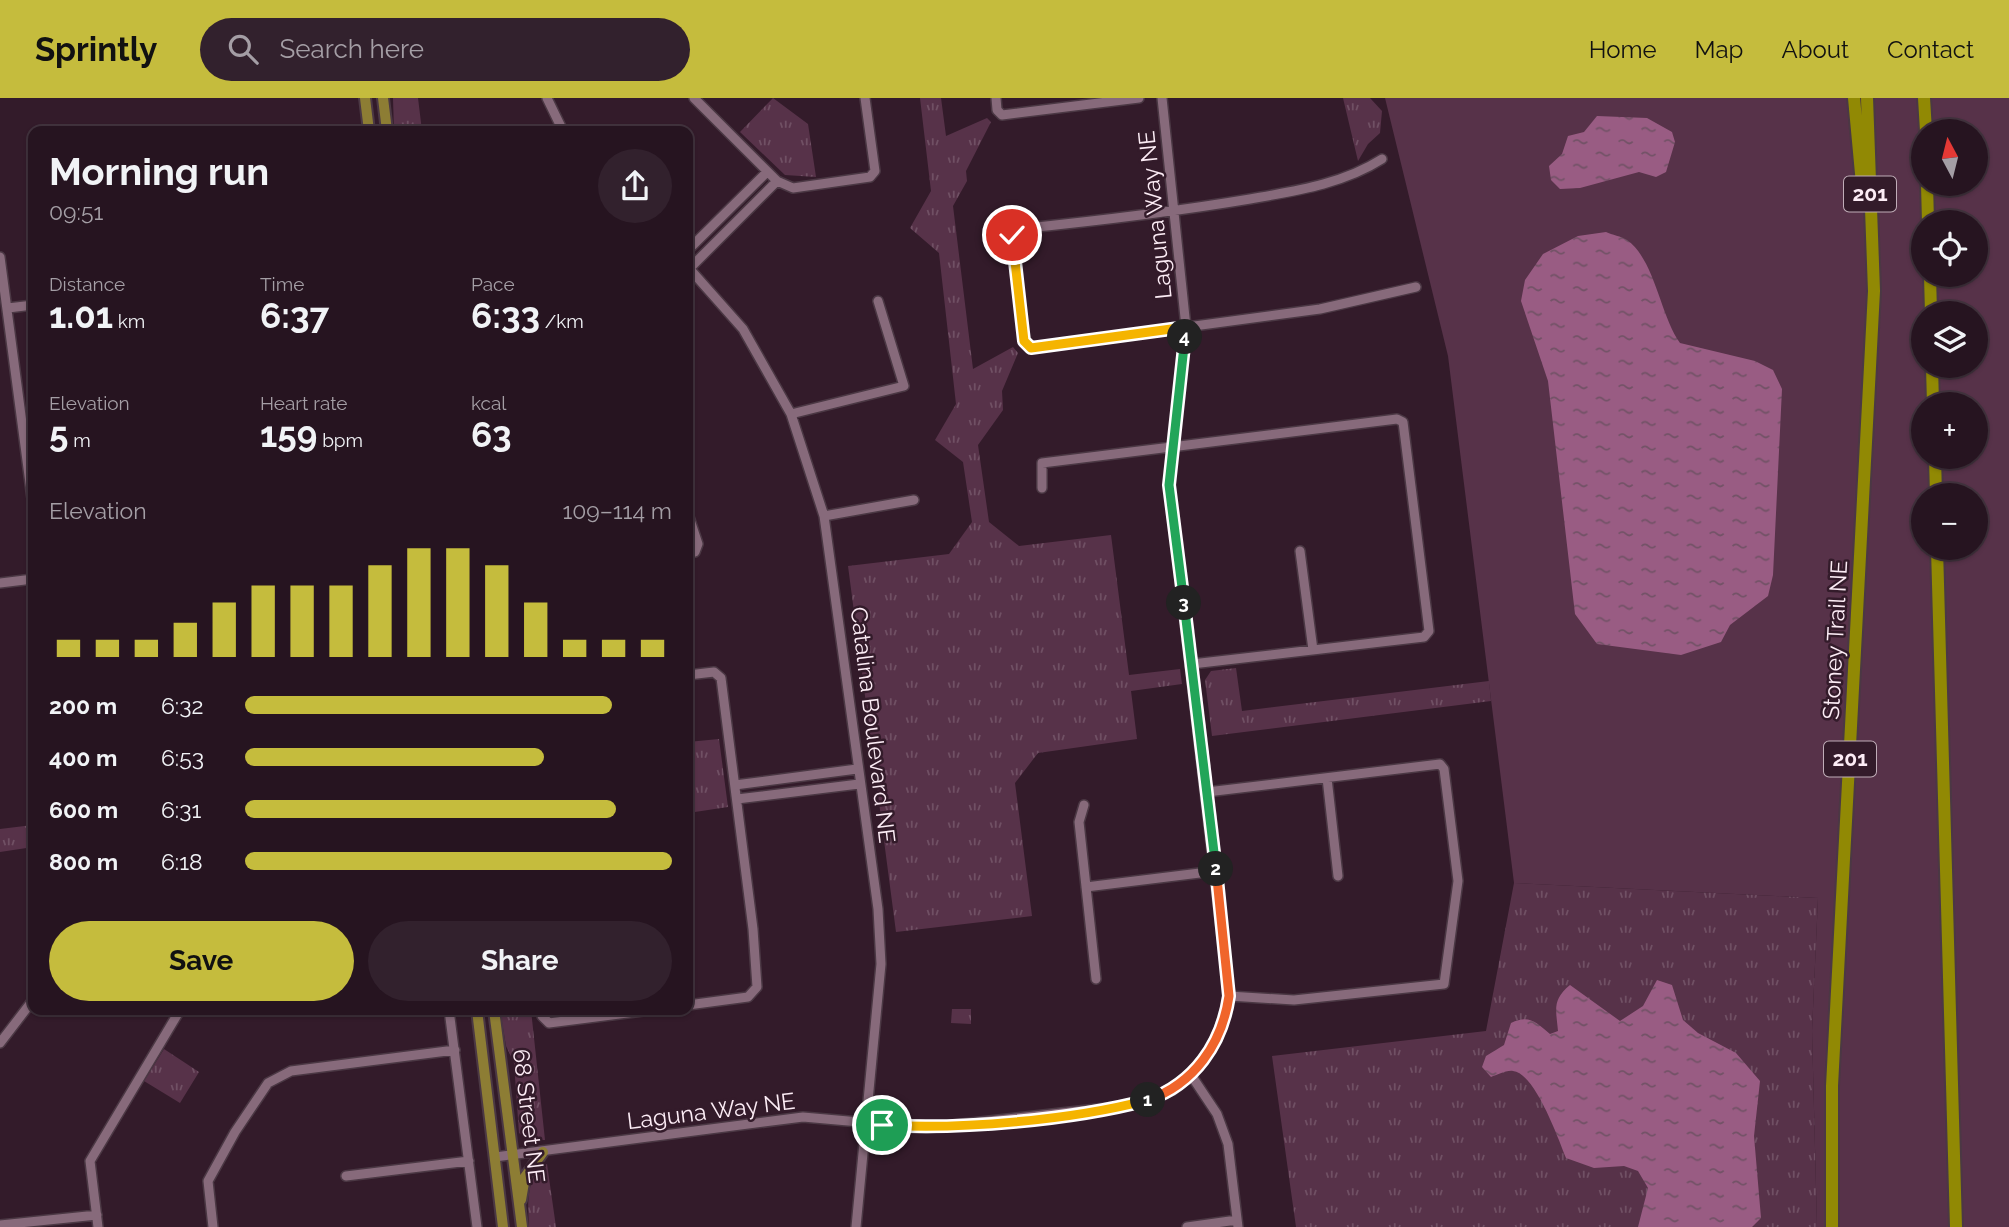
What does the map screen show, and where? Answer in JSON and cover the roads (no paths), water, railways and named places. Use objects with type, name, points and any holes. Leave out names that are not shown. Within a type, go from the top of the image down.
[{"type":"highway","points":[[1854,98],[1874,291]]},
{"type":"highway","name":"Stoney Trail NE","points":[[1832,1227],[1832,1086],[1874,291],[1867,98]]},
{"type":"highway","points":[[1926,98],[1926,119]]},
{"type":"highway","points":[[1937,560],[1956,1227]]},
{"type":"main road","points":[[365,98],[368,126]]},
{"type":"main road","points":[[384,100],[387,126]]},
{"type":"main road","name":"68 Street NE","points":[[478,1015],[503,1227]]},
{"type":"main road","name":"68 Street NE","points":[[495,1015],[522,1227]]},
{"type":"main road","points":[[519,1209],[525,1177],[542,1152]]},
{"type":"street","points":[[547,98],[561,126]]},
{"type":"street","points":[[696,99],[767,172],[777,181],[793,188],[870,177],[874,172],[865,98]]},
{"type":"street","points":[[996,98],[997,110],[1002,115],[1139,98]]},
{"type":"street","name":"Laguna Way NE","points":[[495,1157],[803,1118],[927,1128],[1124,1106],[1173,1090],[1191,1075],[1210,1050],[1227,1010],[1229,996],[1192,664],[1170,497],[1186,327],[1162,98]]},
{"type":"street","points":[[1382,159],[1362,172],[1342,178],[1175,212],[1018,229],[1012,235],[1024,341],[1031,348],[1320,309],[1416,287]]},
{"type":"street","points":[[693,245],[767,172]]},
{"type":"street","points":[[693,263],[777,181]]},
{"type":"street","points":[[0,257],[28,466]]},
{"type":"street","name":"Catalina Boulevard NE","points":[[693,274],[743,329],[791,414],[824,516],[878,908],[881,964],[856,1227]]},
{"type":"street","points":[[791,414],[904,386],[878,301]]},
{"type":"street","points":[[8,308],[28,306]]},
{"type":"street","points":[[1042,488],[1042,463],[1397,419],[1403,422],[1429,631],[1424,637],[1192,664]]},
{"type":"street","points":[[824,516],[914,500]]},
{"type":"street","points":[[693,529],[698,544],[693,552]]},
{"type":"street","points":[[1300,551],[1313,650]]},
{"type":"street","points":[[0,583],[28,580]]},
{"type":"street","points":[[693,675],[714,672],[721,678],[757,987],[748,997],[693,1004]]},
{"type":"street","points":[[1207,792],[1440,764],[1444,769],[1458,881],[1444,984],[1294,1000],[1229,996]]},
{"type":"street","points":[[735,785],[857,769]]},
{"type":"street","points":[[1327,778],[1338,876]]},
{"type":"street","points":[[737,799],[859,784]]},
{"type":"street","points":[[1084,805],[1079,822],[1096,979]]},
{"type":"street","points":[[1086,887],[1216,871]]},
{"type":"street","points":[[0,1043],[28,1007]]},
{"type":"street","points":[[98,1227],[90,1161],[177,1015]]},
{"type":"street","points":[[451,1015],[477,1227]]},
{"type":"street","points":[[542,1015],[549,1023],[612,1015]]},
{"type":"street","points":[[213,1227],[208,1181],[235,1132],[268,1083],[291,1071],[455,1050]]},
{"type":"street","points":[[1187,1227],[1237,1223],[1228,1144],[1217,1114],[1191,1075]]},
{"type":"street","points":[[346,1176],[469,1161]]},
{"type":"street","points":[[0,1226],[97,1215]]},
{"type":"water","points":[[1597,116],[1647,118],[1672,132],[1675,142],[1666,172],[1656,177],[1639,172],[1580,188],[1560,189],[1551,180],[1549,166],[1562,154],[1568,136],[1584,132]]},
{"type":"water","points":[[1606,232],[1627,240],[1644,261],[1680,343],[1755,361],[1773,370],[1782,389],[1773,575],[1768,596],[1730,625],[1721,642],[1681,655],[1597,644],[1575,614],[1548,381],[1521,301],[1525,280],[1543,254],[1578,236]]},
{"type":"water","points":[[1657,980],[1672,985],[1683,1020],[1698,1033],[1736,1053],[1760,1081],[1754,1136],[1761,1218],[1752,1227],[1638,1227],[1648,1188],[1638,1171],[1624,1166],[1594,1168],[1566,1158],[1545,1108],[1521,1074],[1513,1071],[1491,1077],[1482,1067],[1486,1056],[1504,1045],[1511,1023],[1517,1020],[1528,1019],[1550,1034],[1558,1031],[1558,1000],[1570,985],[1620,1021],[1643,1006]]}]
